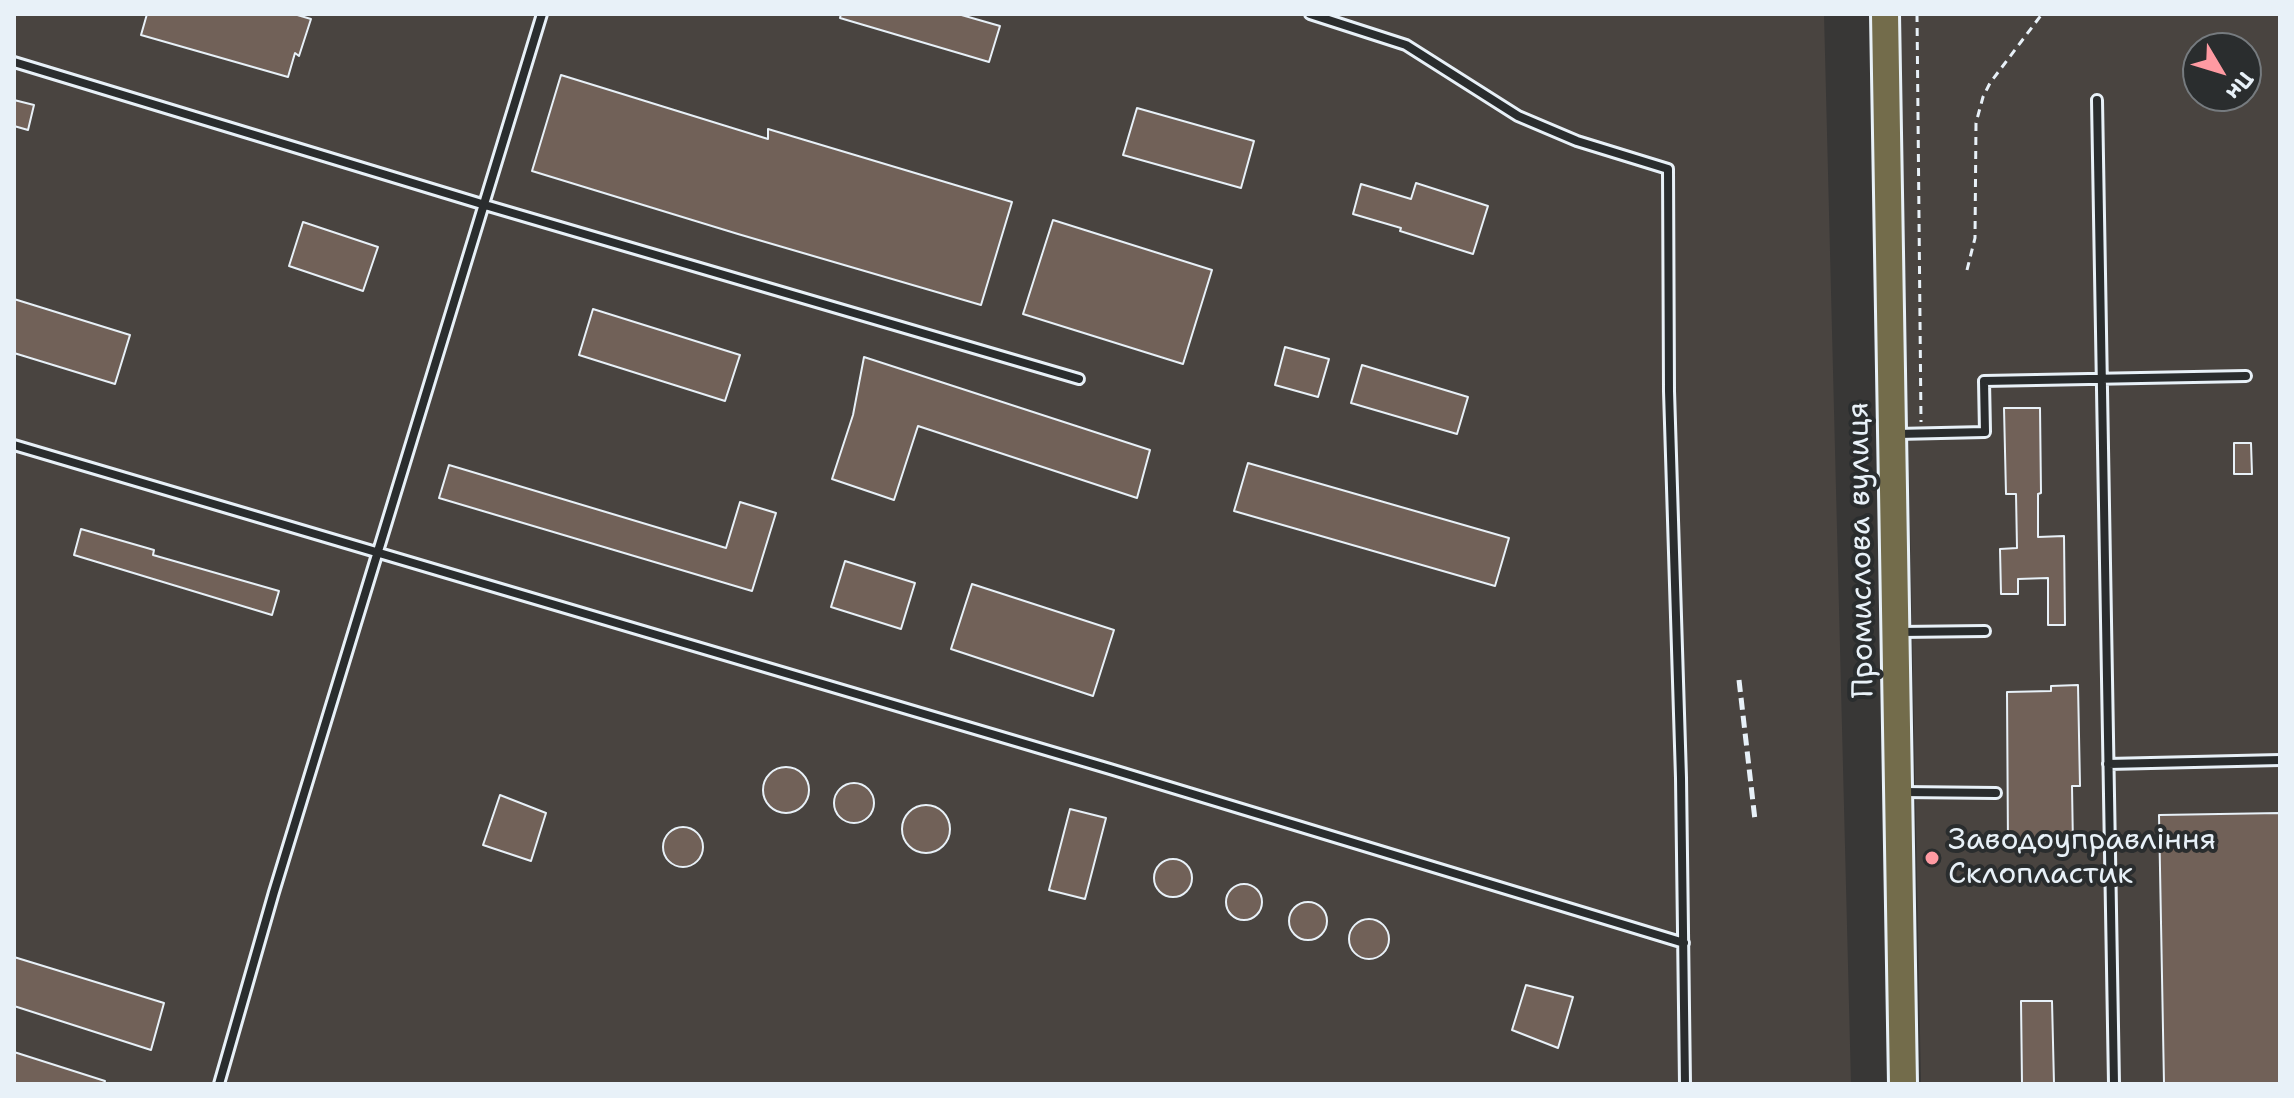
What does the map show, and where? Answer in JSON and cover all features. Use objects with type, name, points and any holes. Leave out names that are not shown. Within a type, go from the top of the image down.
[{"type":"main road","name":"Промислова вулиця","points":[[1885,14],[1903,1084]]},
{"type":"lane","points":[[219,1084],[274,892],[542,14]]},
{"type":"lane","points":[[1310,14],[1406,45],[1518,116],[1577,141],[1668,169],[1669,391],[1685,1084]]},
{"type":"lane","points":[[14,62],[485,205],[1079,379]]},
{"type":"lane","points":[[2097,100],[2114,1084]]},
{"type":"lane","points":[[1892,434],[1985,432],[1984,381],[2246,376]]},
{"type":"lane","points":[[14,445],[1095,764],[1684,943]]},
{"type":"lane","points":[[1895,632],[1985,631]]},
{"type":"lane","points":[[2108,764],[2280,760]]},
{"type":"lane","points":[[1898,792],[1996,793]]},
{"type":"path","points":[[1917,14],[1921,434]]},
{"type":"path","points":[[1967,270],[1975,238],[1976,123],[1983,97],[1990,83],[2042,14]]},
{"type":"shaded area","points":[[14,14],[1824,14],[1851,1084],[14,1084]]},
{"type":"shaded area","points":[[1900,14],[2280,14],[2280,1084],[1921,1084]]},
{"type":"building","points":[[147,14],[294,14],[311,19],[299,56],[295,53],[288,77],[141,35]]},
{"type":"building","points":[[841,14],[958,14],[1000,26],[989,62],[840,18]]},
{"type":"building","points":[[561,75],[768,139],[768,129],[1012,202],[981,305],[532,171]]},
{"type":"building","points":[[14,100],[34,105],[28,130],[14,126]]},
{"type":"building","points":[[1137,108],[1254,141],[1241,188],[1123,155]]},
{"type":"building","points":[[1416,183],[1488,206],[1473,254],[1353,214],[1361,184],[1411,199]]},
{"type":"building","points":[[1053,220],[1212,270],[1183,364],[1023,314]]},
{"type":"building","points":[[303,222],[378,247],[363,291],[289,266]]},
{"type":"building","points":[[14,299],[130,335],[115,384],[14,353]]},
{"type":"building","points":[[593,309],[740,355],[725,401],[579,355]]},
{"type":"building","points":[[1285,347],[1329,359],[1318,397],[1275,385]]},
{"type":"building","points":[[864,357],[1150,450],[1137,498],[918,426],[894,500],[832,479],[853,415]]},
{"type":"building","points":[[1362,365],[1468,397],[1457,434],[1351,403]]},
{"type":"building","points":[[2004,408],[2040,408],[2038,537],[2064,536],[2065,625],[2048,625],[2048,578],[2018,579],[2018,594],[2001,594],[2000,549],[2017,548],[2016,494],[2006,494]]},
{"type":"building","points":[[2234,443],[2251,443],[2252,474],[2234,474]]},
{"type":"building","points":[[1248,463],[1509,538],[1495,586],[1234,511]]},
{"type":"building","points":[[449,465],[726,548],[740,502],[776,513],[752,591],[439,498]]},
{"type":"building","points":[[81,529],[154,550],[153,555],[279,591],[272,615],[74,555]]},
{"type":"building","points":[[845,561],[915,583],[901,629],[831,607]]},
{"type":"building","points":[[972,584],[1114,630],[1093,696],[951,649]]},
{"type":"building","points":[[2078,685],[2080,786],[2072,786],[2073,847],[2008,848],[2007,692],[2051,691],[2051,686]]},
{"type":"building","points":[[786,767],[802,774],[809,790],[802,806],[786,813],[770,806],[763,790],[770,774]]},
{"type":"building","points":[[854,783],[868,789],[874,803],[868,817],[854,823],[840,817],[834,803],[840,789]]},
{"type":"building","points":[[500,795],[546,813],[531,861],[483,845]]},
{"type":"building","points":[[926,805],[935,806],[943,812],[949,820],[949,838],[943,846],[935,852],[926,853],[917,852],[909,846],[903,838],[902,829],[903,820],[909,812],[917,806]]},
{"type":"building","points":[[1070,809],[1106,818],[1085,899],[1049,890]]},
{"type":"building","points":[[2280,813],[2280,1084],[2164,1084],[2159,815]]},
{"type":"building","points":[[683,827],[697,833],[703,847],[697,861],[683,867],[669,861],[663,847],[669,833]]},
{"type":"building","points":[[1173,859],[1186,865],[1192,878],[1186,891],[1173,897],[1160,891],[1154,878],[1160,865]]},
{"type":"building","points":[[1244,884],[1257,889],[1262,902],[1257,915],[1244,920],[1231,915],[1226,902],[1231,889]]},
{"type":"building","points":[[1308,902],[1322,907],[1327,921],[1322,935],[1308,940],[1294,935],[1289,921],[1294,907]]},
{"type":"building","points":[[1369,919],[1383,925],[1389,939],[1383,953],[1369,959],[1355,953],[1349,939],[1355,925]]},
{"type":"building","points":[[14,957],[164,1003],[151,1050],[14,1006]]},
{"type":"building","points":[[1526,985],[1573,997],[1558,1048],[1512,1030]]},
{"type":"building","points":[[2021,1001],[2052,1001],[2054,1084],[2022,1084]]},
{"type":"building","points":[[14,1052],[105,1081],[104,1084],[14,1084]]},
{"type":"railway","points":[[1739,680],[1755,820]]},
{"type":"place","name":"Заводоуправління Склопластик","points":[[1932,858]]}]
